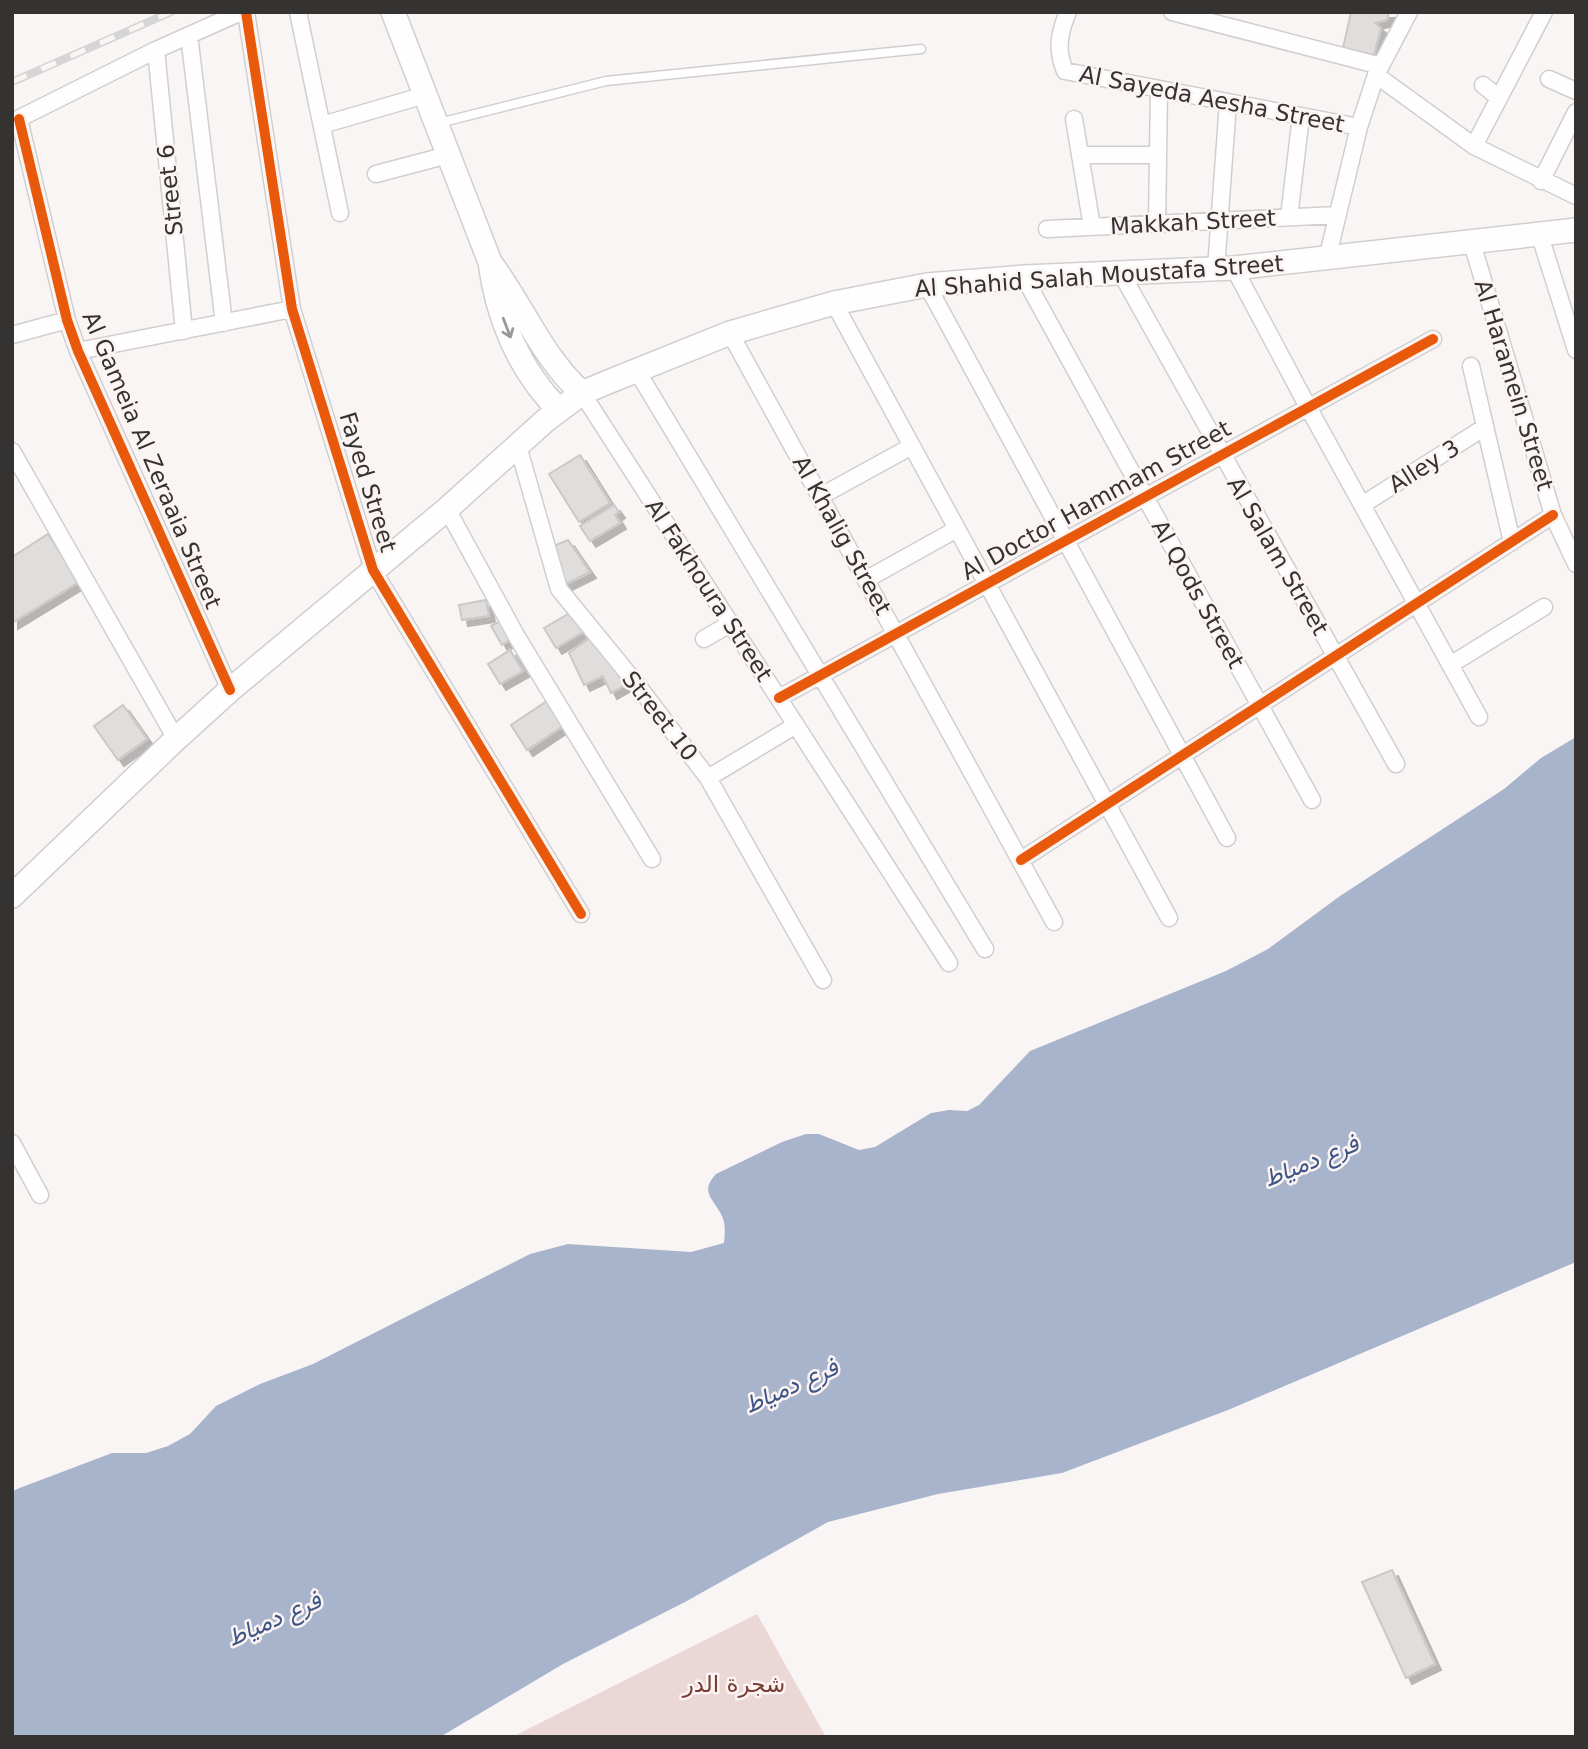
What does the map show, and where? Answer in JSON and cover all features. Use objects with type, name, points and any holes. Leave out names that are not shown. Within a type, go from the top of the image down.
[{"type":"main road","points":[[393,12],[490,262],[494,295],[510,338],[542,393],[559,410]]},
{"type":"main road","name":"Al Shahid Salah Moustafa Street","points":[[12,896],[230,690],[582,393],[730,333],[834,303],[927,285],[1024,277],[1225,269],[1327,260],[1576,230]]},
{"type":"main road","points":[[490,262],[512,292],[547,354],[582,393]]},
{"type":"street","points":[[15,120],[156,50],[244,12]]},
{"type":"street","name":"Fayed Street","points":[[244,12],[292,309],[373,570],[581,914]]},
{"type":"street","points":[[298,12],[340,213]]},
{"type":"street","name":"Al Sayeda Aesha Street","points":[[1068,12],[1059,41],[1065,71],[1359,127]]},
{"type":"street","points":[[1172,12],[1378,70],[1474,146],[1576,196]]},
{"type":"street","points":[[1327,260],[1359,127],[1378,70],[1409,12]]},
{"type":"street","points":[[1399,31],[1424,12]]},
{"type":"street","points":[[1474,146],[1544,12]]},
{"type":"street","points":[[190,35],[224,323]]},
{"type":"street","name":"Street 6","points":[[156,50],[184,331]]},
{"type":"street","points":[[1549,79],[1576,91]]},
{"type":"street","points":[[1483,85],[1499,98]]},
{"type":"street","points":[[1157,224],[1160,89]]},
{"type":"street","points":[[322,125],[425,95]]},
{"type":"street","points":[[1228,102],[1219,220],[1225,269],[1308,407],[1479,717]]},
{"type":"street","points":[[1541,180],[1571,132],[1576,112]]},
{"type":"street","points":[[1289,217],[1301,116]]},
{"type":"street","points":[[1074,119],[1091,227]]},
{"type":"street","name":"Al Gameia Al Zeraaia Street","points":[[15,120],[67,320],[78,351],[230,690]]},
{"type":"street","points":[[376,174],[448,155]]},
{"type":"street","points":[[1080,155],[1158,155]]},
{"type":"street","name":"Makkah Street","points":[[1047,229],[1338,215]]},
{"type":"street","points":[[1540,236],[1576,350]]},
{"type":"street","name":"Al Haramein Street","points":[[1472,243],[1553,515],[1576,564]]},
{"type":"street","name":"Al Salam Street","points":[[1121,273],[1396,764]]},
{"type":"street","name":"Al Qods Street","points":[[1024,277],[1312,800]]},
{"type":"street","points":[[927,285],[1227,838]]},
{"type":"street","points":[[834,303],[1169,918]]},
{"type":"street","points":[[78,351],[292,309]]},
{"type":"street","points":[[12,335],[67,320]]},
{"type":"street","name":"Al Khalig Street","points":[[730,333],[1054,922]]},
{"type":"street","name":"Al Doctor Hammam Street","points":[[779,698],[1433,339]]},
{"type":"street","points":[[1471,366],[1512,542]]},
{"type":"street","points":[[636,371],[985,949]]},
{"type":"street","name":"Al Fakhoura Street","points":[[582,393],[949,963]]},
{"type":"street","name":"Alley 3","points":[[1362,505],[1485,427]]},
{"type":"street","name":"Street 10","points":[[518,446],[559,589],[635,682],[708,778],[823,980]]},
{"type":"street","points":[[821,496],[912,446]]},
{"type":"street","points":[[12,451],[176,739]]},
{"type":"street","points":[[447,509],[517,637],[652,859]]},
{"type":"street","points":[[1021,860],[1553,515]]},
{"type":"street","points":[[867,579],[957,529]]},
{"type":"street","points":[[1450,664],[1544,607]]},
{"type":"street","points":[[704,639],[732,623]]},
{"type":"street","points":[[708,778],[796,725]]},
{"type":"street","points":[[12,1143],[40,1195]]},
{"type":"lane","points":[[436,123],[606,81],[921,49]]},
{"type":"green space","name":"شجرة الدر","points":[[757,1614],[826,1737],[512,1737]]},
{"type":"water","name":"فرع دمياط","points":[[1576,737],[1576,1262],[1228,1410],[1062,1473],[938,1494],[828,1522],[685,1602],[563,1664],[440,1737],[12,1737],[12,1492],[112,1453],[146,1453],[168,1446],[190,1434],[216,1406],[260,1384],[313,1364],[530,1254],[568,1244],[691,1252],[724,1243],[724,1221],[708,1190],[716,1174],[782,1142],[806,1134],[819,1134],[859,1150],[875,1147],[931,1113],[967,1111],[979,1105],[1030,1051],[1226,971],[1268,949],[1340,896],[1504,789],[1541,758]]},
{"type":"building","points":[[1351,12],[1389,12],[1387,20],[1375,23],[1381,28],[1374,55],[1343,48]]},
{"type":"building","points":[[580,455],[610,503],[579,522],[549,474]]},
{"type":"building","points":[[614,505],[619,512],[615,515],[620,523],[590,541],[580,526]]},
{"type":"building","points":[[48,534],[79,582],[12,623],[12,557]]},
{"type":"building","points":[[568,540],[590,572],[564,585],[551,547]]},
{"type":"building","points":[[486,600],[489,616],[462,620],[459,605]]},
{"type":"building","points":[[573,611],[585,631],[556,648],[544,628]]},
{"type":"building","points":[[504,619],[514,637],[502,645],[491,626]]},
{"type":"building","points":[[591,637],[627,684],[611,693],[603,676],[584,685],[569,653]]},
{"type":"building","points":[[510,650],[523,671],[500,684],[488,664]]},
{"type":"building","points":[[550,699],[566,724],[527,750],[511,725]]},
{"type":"building","points":[[123,705],[147,739],[118,760],[94,726]]},
{"type":"building","points":[[1392,1570],[1435,1664],[1406,1678],[1362,1582]]},
{"type":"railway","points":[[12,82],[171,12]]},
{"type":"cycle path","points":[[246,12],[292,309],[373,570],[581,914]]},
{"type":"cycle path","points":[[19,119],[67,320],[78,351],[230,690]]},
{"type":"cycle path","points":[[779,698],[1433,339]]},
{"type":"cycle path","points":[[1021,860],[1553,515]]}]
